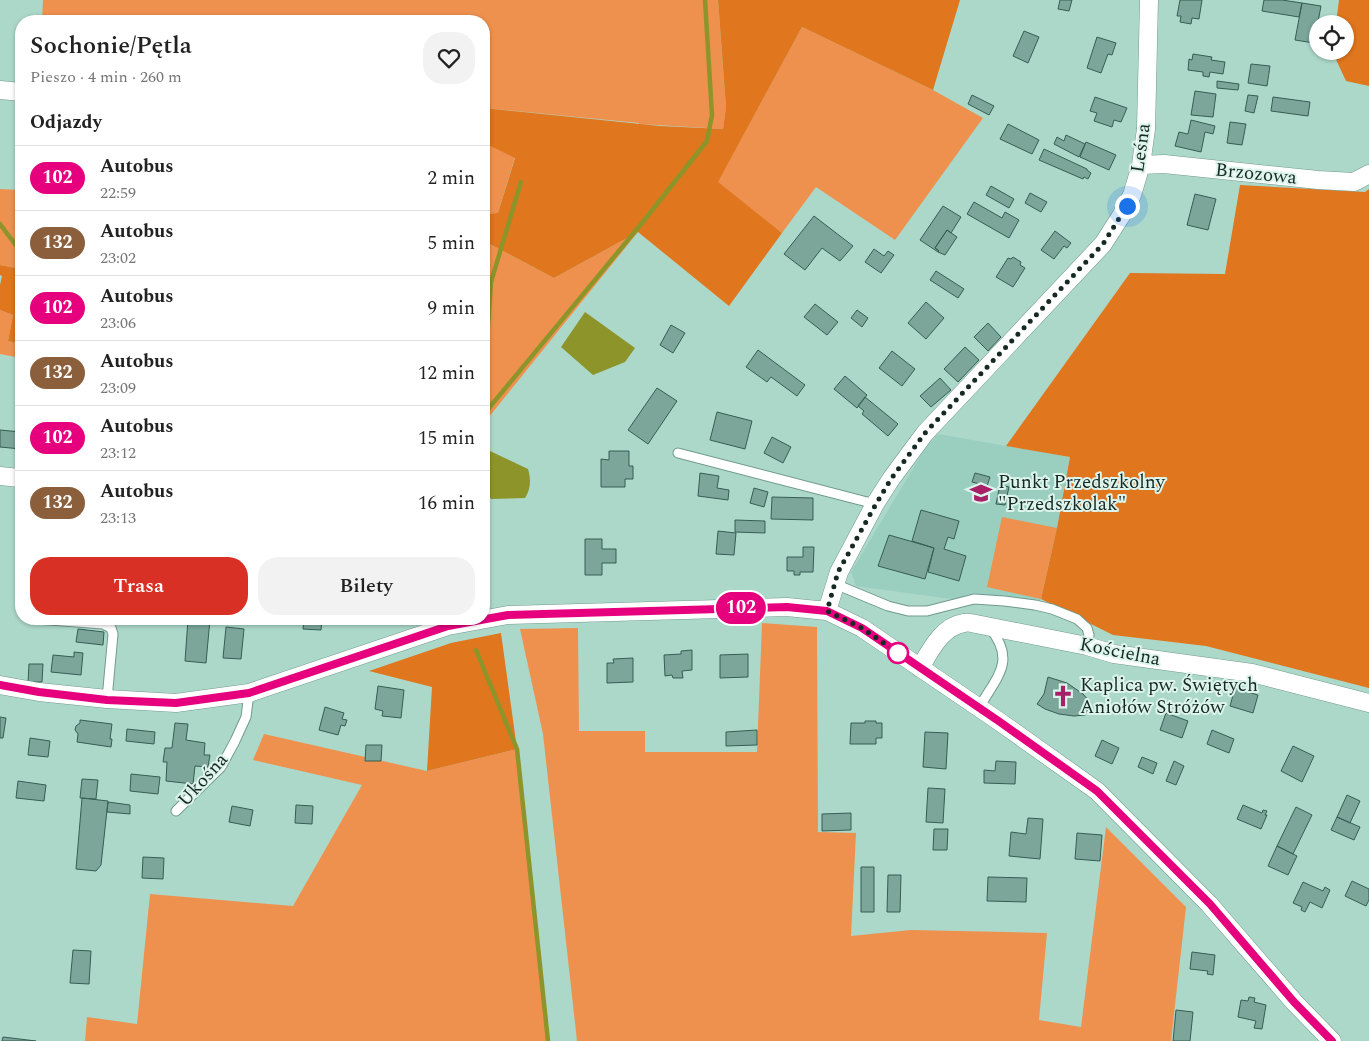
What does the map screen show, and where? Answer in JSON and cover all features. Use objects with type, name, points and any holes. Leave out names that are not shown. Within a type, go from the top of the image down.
[{"type":"street","name":"Leśna","points":[[827,611],[838,572],[891,479],[925,433],[1103,244],[1132,196],[1141,166],[1146,129],[1149,0]]},
{"type":"street","points":[[0,90],[15,91]]},
{"type":"street","name":"Brzozowa","points":[[1141,166],[1164,164],[1354,182],[1369,174]]},
{"type":"street","points":[[0,476],[15,478]]},
{"type":"street","points":[[490,618],[508,615],[787,607],[827,611],[862,628],[1097,791],[1210,904],[1294,1002],[1332,1041]]},
{"type":"street","name":"Kościelna","points":[[920,668],[933,646],[947,630],[964,623],[1087,646],[1114,654],[1252,673],[1369,703]]},
{"type":"street","points":[[0,686],[107,700],[176,703],[249,693],[453,625]]},
{"type":"lane","points":[[678,453],[876,504]]},
{"type":"lane","points":[[835,584],[888,606],[908,611],[927,611],[974,599],[1052,608],[1077,619],[1087,628],[1090,635],[1087,646]]},
{"type":"lane","points":[[105,625],[111,628],[113,634],[107,700]]},
{"type":"lane","points":[[979,708],[996,682],[1004,659],[998,638],[988,626]]},
{"type":"lane","name":"Ukośna","points":[[176,811],[221,766],[246,717],[249,693]]},
{"type":"shaded area","points":[[43,0],[718,0],[726,107],[723,129],[639,124],[490,109],[490,15],[42,15]]},
{"type":"shaded area","points":[[718,0],[960,0],[933,90],[802,27],[718,182],[782,233],[729,306],[638,232],[554,278],[490,244],[490,214],[498,213],[515,158],[490,146],[490,109],[660,126],[723,129],[726,107]]},
{"type":"shaded area","points":[[1339,0],[1369,0],[1369,86],[1346,81],[1336,60],[1354,60],[1354,15],[1337,15]]},
{"type":"shaded area","points":[[802,27],[933,90],[983,118],[895,240],[816,187],[782,233],[717,183]]},
{"type":"shaded area","points":[[490,146],[515,157],[498,213],[490,214]]},
{"type":"shaded area","points":[[1240,185],[1365,192],[1369,189],[1369,688],[1206,646],[1113,635],[1041,599],[1070,457],[1006,446],[1130,273],[1225,274]]},
{"type":"shaded area","points":[[0,189],[15,190],[15,268],[0,265]]},
{"type":"shaded area","points":[[638,232],[490,416],[490,244],[554,278]]},
{"type":"shaded area","points":[[0,265],[15,268],[15,343],[8,341],[13,315],[0,310],[2,276],[0,275]]},
{"type":"shaded area","points":[[0,310],[13,315],[8,341],[15,343],[15,357],[0,354]]},
{"type":"shaded area","points":[[585,312],[635,348],[625,362],[593,375],[561,347]]},
{"type":"shaded area","name":"Punkt Przedszkolny \"Przedszkolak\"","points":[[938,434],[1070,457],[1057,528],[1038,611],[856,586],[851,572],[924,450]]},
{"type":"shaded area","points":[[490,451],[528,469],[530,476],[530,484],[525,498],[491,499]]},
{"type":"shaded area","points":[[1002,517],[1057,528],[1041,599],[987,587]]},
{"type":"shaded area","points":[[762,623],[817,627],[818,832],[856,833],[851,936],[911,930],[1047,933],[1039,1020],[1081,1027],[1106,827],[1186,907],[1171,1041],[577,1041],[543,734],[520,629],[578,628],[579,731],[645,731],[645,752],[757,752]]},
{"type":"shaded area","points":[[501,633],[517,749],[427,771],[432,687],[369,671],[451,643]]},
{"type":"shaded area","points":[[264,734],[427,771],[517,749],[548,1041],[85,1041],[87,1017],[137,1024],[150,894],[293,906],[362,785],[253,760]]},
{"type":"building","points":[[1060,0],[1072,0],[1069,11],[1058,9]]},
{"type":"building","points":[[1180,0],[1202,0],[1199,19],[1192,18],[1191,24],[1180,22],[1181,16],[1177,16]]},
{"type":"building","points":[[1264,0],[1302,3],[1299,17],[1262,11]]},
{"type":"building","points":[[1302,3],[1321,6],[1319,15],[1309,15],[1309,42],[1295,40]]},
{"type":"building","points":[[1024,31],[1039,37],[1028,63],[1013,56]]},
{"type":"building","points":[[1097,37],[1116,43],[1112,55],[1108,54],[1101,73],[1087,68]]},
{"type":"building","points":[[1193,54],[1212,57],[1211,60],[1225,62],[1223,74],[1210,72],[1209,77],[1203,76],[1203,72],[1188,70],[1189,59],[1192,60]]},
{"type":"building","points":[[1251,64],[1270,66],[1267,86],[1248,83]]},
{"type":"building","points":[[1217,81],[1239,84],[1238,90],[1217,88]]},
{"type":"building","points":[[1195,91],[1216,94],[1213,117],[1191,115]]},
{"type":"building","points":[[972,95],[994,106],[989,115],[968,104]]},
{"type":"building","points":[[1248,95],[1258,96],[1254,113],[1245,111]]},
{"type":"building","points":[[1095,97],[1127,108],[1121,122],[1114,120],[1112,127],[1094,121],[1097,113],[1090,111]]},
{"type":"building","points":[[1273,97],[1310,102],[1308,116],[1271,111]]},
{"type":"building","points":[[1191,120],[1215,126],[1213,134],[1205,132],[1201,152],[1175,146],[1179,132],[1188,134]]},
{"type":"building","points":[[1230,122],[1246,124],[1242,145],[1227,143]]},
{"type":"building","points":[[1008,124],[1039,140],[1032,154],[1000,139]]},
{"type":"building","points":[[1066,135],[1085,144],[1079,157],[1054,144],[1057,137],[1064,141]]},
{"type":"building","points":[[1086,142],[1116,155],[1109,170],[1080,157]]},
{"type":"building","points":[[1044,149],[1087,169],[1091,173],[1088,179],[1084,177],[1083,179],[1039,160]]},
{"type":"building","points":[[991,186],[1014,199],[1009,208],[986,195]]},
{"type":"building","points":[[1030,193],[1047,202],[1041,212],[1025,203]]},
{"type":"building","points":[[1195,194],[1216,199],[1208,230],[1187,225]]},
{"type":"building","points":[[974,202],[1002,218],[1005,212],[1019,220],[1009,238],[967,214]]},
{"type":"building","points":[[943,206],[961,217],[951,233],[947,230],[935,248],[938,252],[920,240]]},
{"type":"building","points":[[814,216],[853,246],[840,261],[822,248],[805,270],[784,254]]},
{"type":"building","points":[[947,230],[957,237],[945,255],[938,252],[935,248]]},
{"type":"building","points":[[1055,231],[1071,243],[1067,248],[1064,246],[1054,259],[1041,250]]},
{"type":"building","points":[[874,249],[884,256],[888,251],[894,255],[881,273],[865,262]]},
{"type":"building","points":[[1013,257],[1021,262],[1020,265],[1025,268],[1013,287],[996,277],[1008,258],[1011,259]]},
{"type":"building","points":[[936,271],[964,289],[958,298],[930,280]]},
{"type":"building","points":[[926,302],[944,318],[926,339],[908,323]]},
{"type":"building","points":[[815,304],[838,322],[827,335],[804,317]]},
{"type":"building","points":[[857,310],[868,318],[862,327],[851,318]]},
{"type":"building","points":[[988,323],[1001,337],[988,351],[974,337]]},
{"type":"building","points":[[671,325],[685,333],[673,353],[660,345]]},
{"type":"building","points":[[965,347],[979,360],[958,382],[944,369]]},
{"type":"building","points":[[758,350],[805,385],[797,396],[771,377],[767,382],[746,367]]},
{"type":"building","points":[[892,351],[915,369],[902,386],[879,368]]},
{"type":"building","points":[[845,376],[867,395],[857,408],[834,389]]},
{"type":"building","points":[[940,378],[951,390],[931,407],[920,396]]},
{"type":"building","points":[[657,388],[677,401],[648,444],[628,430]]},
{"type":"building","points":[[865,397],[898,424],[888,436],[862,414],[864,411],[858,406]]},
{"type":"building","points":[[717,412],[752,421],[745,449],[710,440]]},
{"type":"building","points":[[0,430],[15,431],[15,448],[0,447]]},
{"type":"building","points":[[772,437],[791,447],[783,463],[764,453]]},
{"type":"building","points":[[609,451],[629,451],[629,466],[633,466],[633,479],[625,479],[625,487],[601,487],[601,459],[609,460]]},
{"type":"building","points":[[700,473],[719,476],[717,488],[729,490],[728,500],[698,496]]},
{"type":"building","points":[[975,473],[990,477],[987,486],[972,482]]},
{"type":"building","points":[[1000,485],[1009,487],[1005,505],[996,504]]},
{"type":"building","points":[[754,488],[768,492],[764,507],[750,503]]},
{"type":"building","points":[[772,497],[813,498],[813,520],[771,519]]},
{"type":"building","points":[[921,510],[959,521],[954,539],[948,537],[944,549],[966,556],[959,581],[928,572],[934,548],[912,541]]},
{"type":"building","points":[[735,520],[765,521],[765,533],[735,532]]},
{"type":"building","points":[[718,531],[736,533],[734,555],[716,554]]},
{"type":"building","points":[[889,535],[934,548],[925,579],[878,566]]},
{"type":"building","points":[[585,539],[602,539],[602,549],[616,549],[616,563],[602,563],[602,575],[585,575]]},
{"type":"building","points":[[803,547],[814,547],[813,572],[800,572],[800,575],[794,575],[794,571],[787,571],[787,557],[803,557]]},
{"type":"building","points":[[188,625],[209,625],[206,663],[185,661]]},
{"type":"building","points":[[303,625],[321,625],[321,630],[303,629]]},
{"type":"building","points":[[226,627],[244,629],[241,659],[223,658]]},
{"type":"building","points":[[78,629],[104,632],[103,645],[76,642]]},
{"type":"building","points":[[692,650],[692,670],[682,671],[683,678],[673,678],[672,675],[665,676],[664,655],[681,654],[681,651]]},
{"type":"building","points":[[74,652],[83,653],[81,675],[51,672],[53,655],[74,657]]},
{"type":"building","points":[[748,654],[748,677],[720,678],[720,655]]},
{"type":"building","points":[[633,658],[633,682],[607,683],[607,663],[614,663],[613,659]]},
{"type":"building","points":[[29,664],[43,664],[42,682],[28,682]]},
{"type":"building","name":"Kaplica pw. Świętych Aniołów Stróżów","points":[[1048,677],[1067,683],[1083,694],[1090,702],[1085,715],[1059,714],[1037,704],[1044,694]]},
{"type":"building","points":[[378,686],[404,690],[401,718],[382,716],[383,711],[375,709]]},
{"type":"building","points":[[1235,688],[1258,695],[1253,713],[1230,706]]},
{"type":"building","points":[[325,707],[344,713],[342,719],[347,720],[345,726],[341,725],[338,735],[319,730]]},
{"type":"building","points":[[1166,713],[1188,721],[1182,738],[1160,730]]},
{"type":"building","points":[[0,717],[6,718],[3,738],[0,738]]},
{"type":"building","points":[[80,720],[112,724],[111,747],[77,742],[78,734],[75,730]]},
{"type":"building","points":[[865,721],[882,723],[882,738],[876,738],[876,744],[850,744],[851,723],[865,723]]},
{"type":"building","points":[[175,723],[188,724],[186,740],[205,743],[204,755],[210,755],[208,767],[195,766],[193,784],[166,781],[167,762],[163,762],[165,748],[172,748]]},
{"type":"building","points":[[127,729],[155,732],[154,744],[126,741]]},
{"type":"building","points":[[757,730],[757,745],[726,746],[726,732]]},
{"type":"building","points":[[1212,730],[1234,739],[1229,753],[1207,744]]},
{"type":"building","points":[[925,732],[948,733],[946,769],[923,767]]},
{"type":"building","points":[[30,738],[50,741],[48,757],[28,755]]},
{"type":"building","points":[[1102,740],[1119,748],[1112,764],[1095,756]]},
{"type":"building","points":[[366,745],[382,745],[381,761],[365,761]]},
{"type":"building","points":[[1293,746],[1314,756],[1302,782],[1281,771]]},
{"type":"building","points":[[1142,757],[1157,763],[1153,774],[1138,767]]},
{"type":"building","points":[[996,761],[1016,762],[1015,784],[984,783],[984,770],[995,771]]},
{"type":"building","points":[[1174,761],[1184,766],[1176,785],[1166,781]]},
{"type":"building","points":[[131,774],[160,777],[158,794],[130,791]]},
{"type":"building","points":[[82,779],[98,780],[96,799],[80,798]]},
{"type":"building","points":[[18,781],[46,785],[44,801],[16,798]]},
{"type":"building","points":[[928,788],[945,789],[943,823],[926,822]]},
{"type":"building","points":[[1347,795],[1360,801],[1350,823],[1337,817]]},
{"type":"building","points":[[82,798],[108,801],[101,865],[96,871],[76,869]]},
{"type":"building","points":[[108,802],[130,805],[130,814],[107,812]]},
{"type":"building","points":[[296,805],[313,806],[312,824],[295,823]]},
{"type":"building","points":[[1243,805],[1262,813],[1263,810],[1267,811],[1261,829],[1237,819]]},
{"type":"building","points":[[232,806],[253,810],[250,826],[229,822]]},
{"type":"building","points":[[1296,807],[1312,815],[1293,854],[1277,846]]},
{"type":"building","points":[[851,813],[851,830],[822,831],[822,814]]},
{"type":"building","points":[[1337,817],[1360,827],[1354,840],[1331,830]]},
{"type":"building","points":[[1028,818],[1043,819],[1040,859],[1009,856],[1011,832],[1026,834]]},
{"type":"building","points":[[934,829],[948,829],[947,850],[933,850]]},
{"type":"building","points":[[1077,833],[1102,835],[1100,861],[1075,859]]},
{"type":"building","points":[[1277,846],[1297,856],[1288,875],[1268,866]]},
{"type":"building","points":[[143,857],[164,858],[163,879],[142,878]]},
{"type":"building","points":[[861,867],[874,867],[874,912],[861,912]]},
{"type":"building","points":[[888,875],[901,875],[900,912],[887,912]]},
{"type":"building","points":[[988,877],[1027,878],[1026,902],[987,901]]},
{"type":"building","points":[[1352,881],[1369,889],[1369,900],[1366,906],[1345,896]]},
{"type":"building","points":[[1303,882],[1323,891],[1325,887],[1330,890],[1322,908],[1310,902],[1305,912],[1301,910],[1302,907],[1293,903]]},
{"type":"building","points":[[73,950],[91,951],[89,984],[70,983]]},
{"type":"building","points":[[1192,952],[1215,955],[1213,975],[1207,974],[1208,971],[1190,969]]},
{"type":"building","points":[[1249,997],[1255,998],[1254,1002],[1266,1005],[1262,1029],[1254,1028],[1256,1021],[1238,1017],[1241,1000],[1248,1001]]},
{"type":"building","points":[[1176,1010],[1193,1012],[1190,1041],[1173,1041]]},
{"type":"building","points":[[3,1037],[36,1041],[2,1041]]},
{"type":"waterway","points":[[490,407],[642,223],[707,141],[712,115],[705,0]]},
{"type":"waterway","points":[[490,296],[491,282],[521,182]]},
{"type":"waterway","points":[[0,224],[15,244]]},
{"type":"waterway","points":[[476,650],[517,749],[548,1041]]},
{"type":"bus line","name":"102","points":[[490,618],[508,615],[787,607],[827,611],[862,628],[1097,791],[1210,904],[1294,1002],[1332,1041]]},
{"type":"bus line","name":"102","points":[[0,685],[39,692],[107,700],[176,703],[215,698],[249,693],[453,625]]},
{"type":"place","name":"Punkt Przedszkolny \"Przedszkolak\"","points":[[981,493]]},
{"type":"place","name":"Kaplica pw. Świętych Aniołów Stróżów","points":[[1063,696]]},
{"type":"route","points":[[898,653],[862,628],[827,611],[838,572],[891,479],[925,433],[1103,244],[1127,206]]}]
